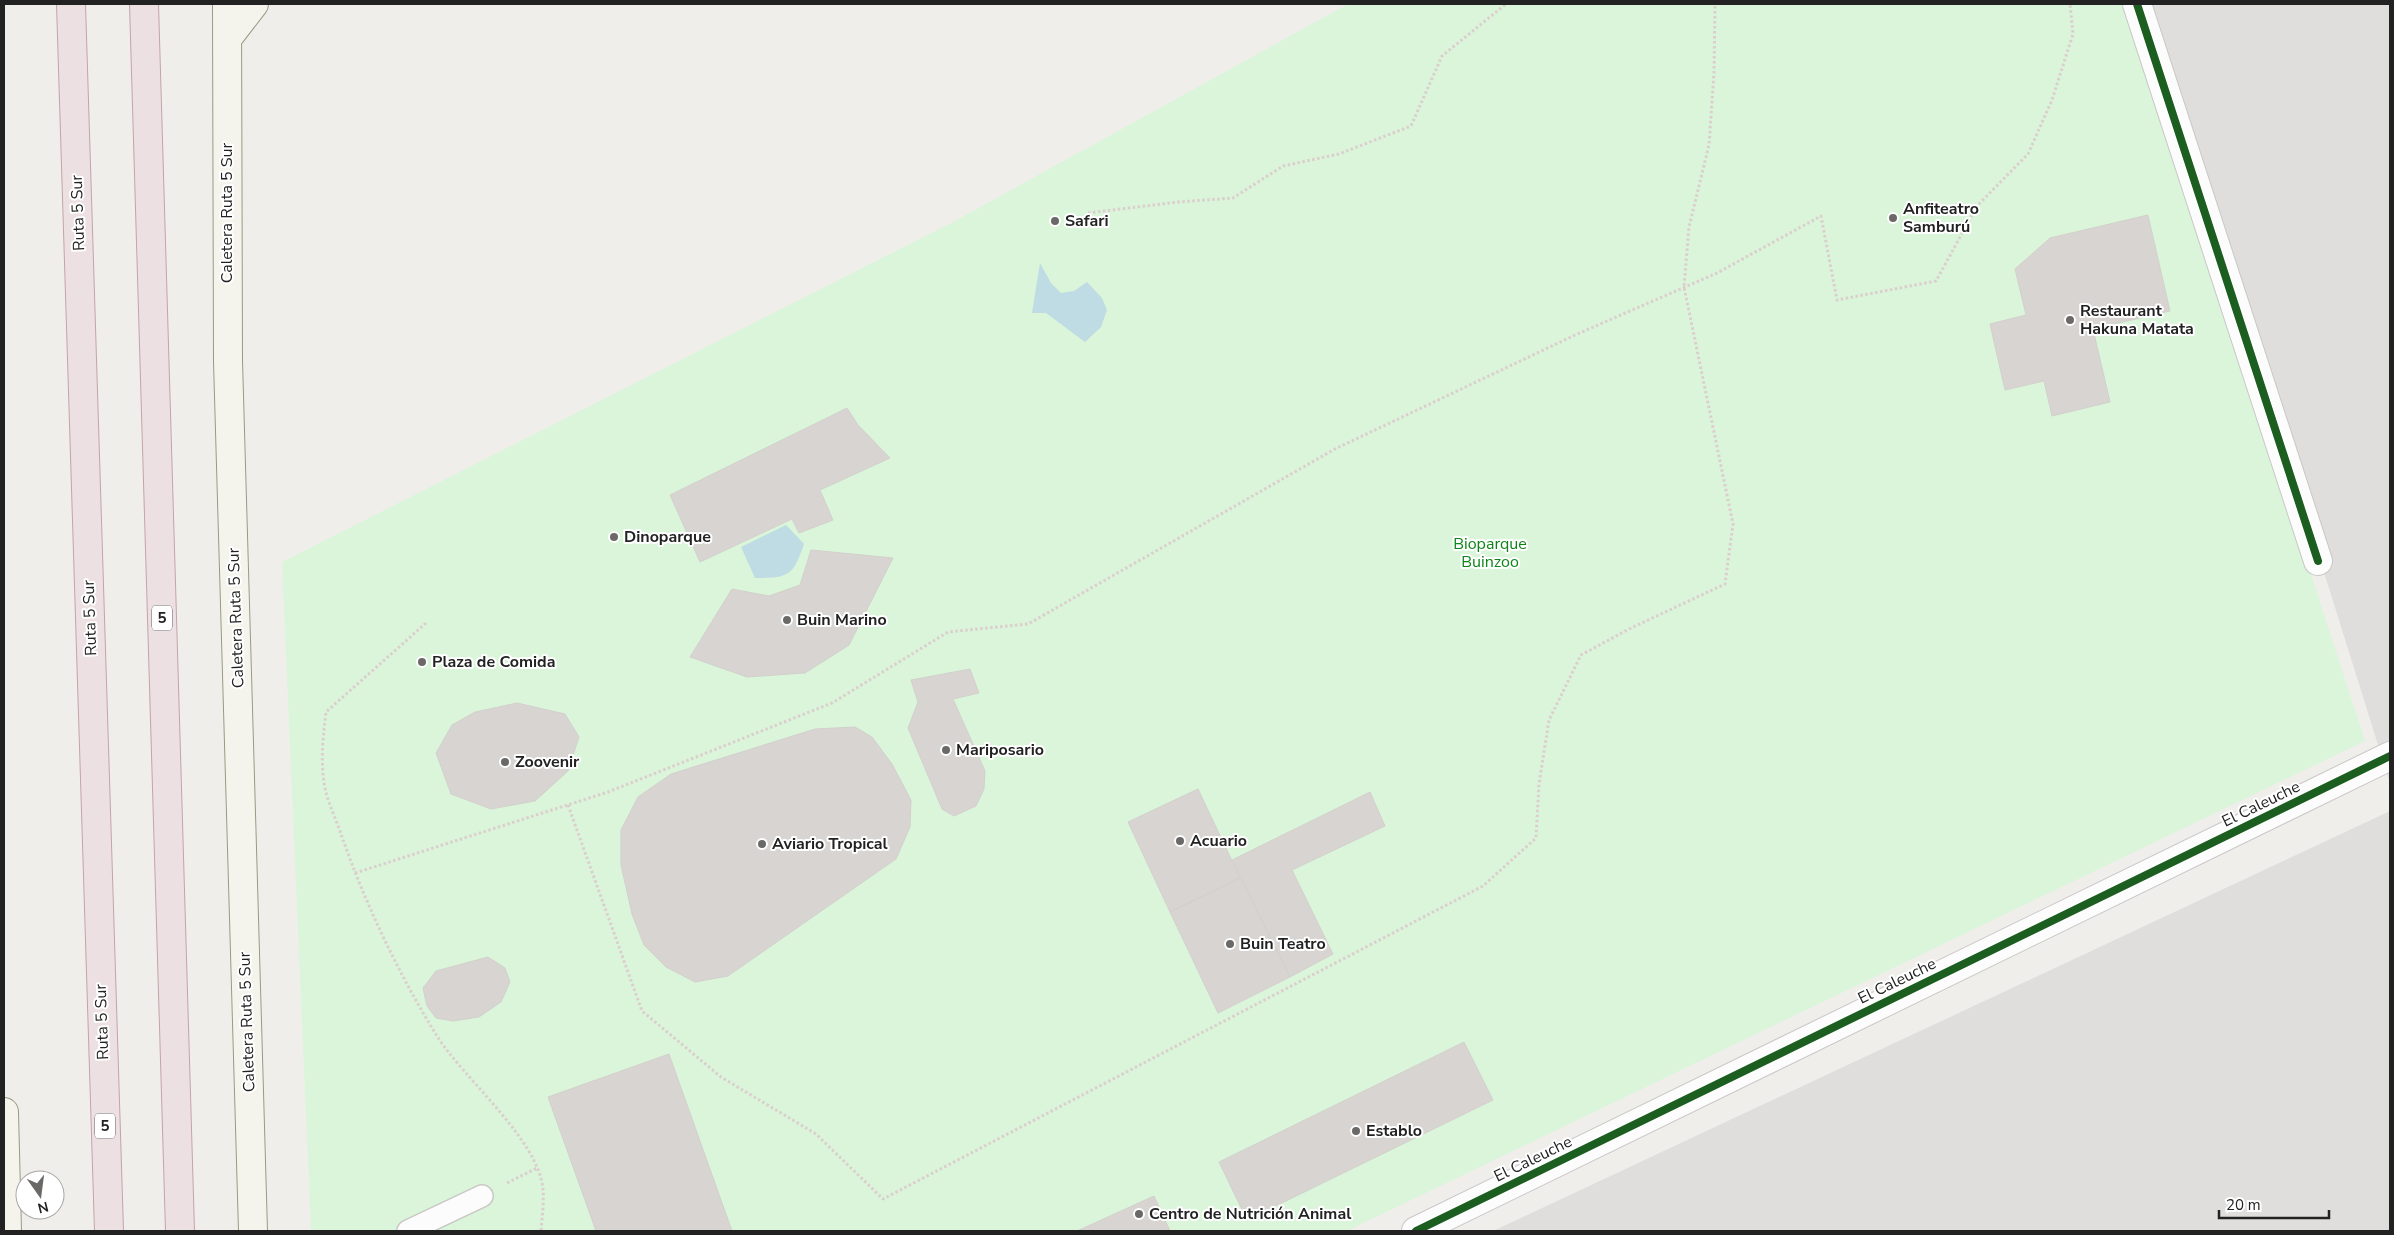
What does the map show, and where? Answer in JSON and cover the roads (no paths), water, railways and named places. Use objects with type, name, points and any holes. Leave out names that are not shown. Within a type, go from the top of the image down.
[{"type":"highway","name":"Ruta 5 Sur","points":[[71,4],[109,1231]]},
{"type":"highway","name":"5","points":[[144,4],[180,1231]]},
{"type":"main road","name":"Caletera Ruta 5 Sur","points":[[227,4],[228,361],[253,1231]]},
{"type":"main road","points":[[227,39],[254,4]]},
{"type":"main road","points":[[4,1112],[7,1231]]},
{"type":"street","points":[[2137,4],[2318,561]]},
{"type":"street","name":"El Caleuche","points":[[1416,1231],[2390,756]]},
{"type":"lane","points":[[408,1231],[482,1196]]},
{"type":"water","points":[[1040,263],[1051,283],[1061,293],[1074,291],[1087,282],[1102,298],[1107,310],[1101,327],[1085,342],[1046,313],[1032,313]]},
{"type":"water","points":[[786,525],[804,544],[793,569],[783,576],[755,578],[741,547]]},
{"type":"place","name":"Anfiteatro Samburú","points":[[1893,218]]},
{"type":"place","name":"Safari","points":[[1055,221]]},
{"type":"place","name":"Restaurant Hakuna Matata","points":[[2070,320]]},
{"type":"place","name":"Dinoparque","points":[[614,537]]},
{"type":"place","name":"Buin Marino","points":[[787,620]]},
{"type":"place","name":"Plaza de Comida","points":[[422,662]]},
{"type":"place","name":"Mariposario","points":[[946,750]]},
{"type":"place","name":"Zoovenir","points":[[505,762]]},
{"type":"place","name":"Acuario","points":[[1180,841]]},
{"type":"place","name":"Aviario Tropical","points":[[762,844]]},
{"type":"place","name":"Buin Teatro","points":[[1230,944]]},
{"type":"place","name":"Establo","points":[[1356,1131]]},
{"type":"place","name":"Centro de Nutrición Animal","points":[[1139,1214]]},
{"type":"park label","name":"Bioparque Buinzoo","points":[[1490,553]]}]
